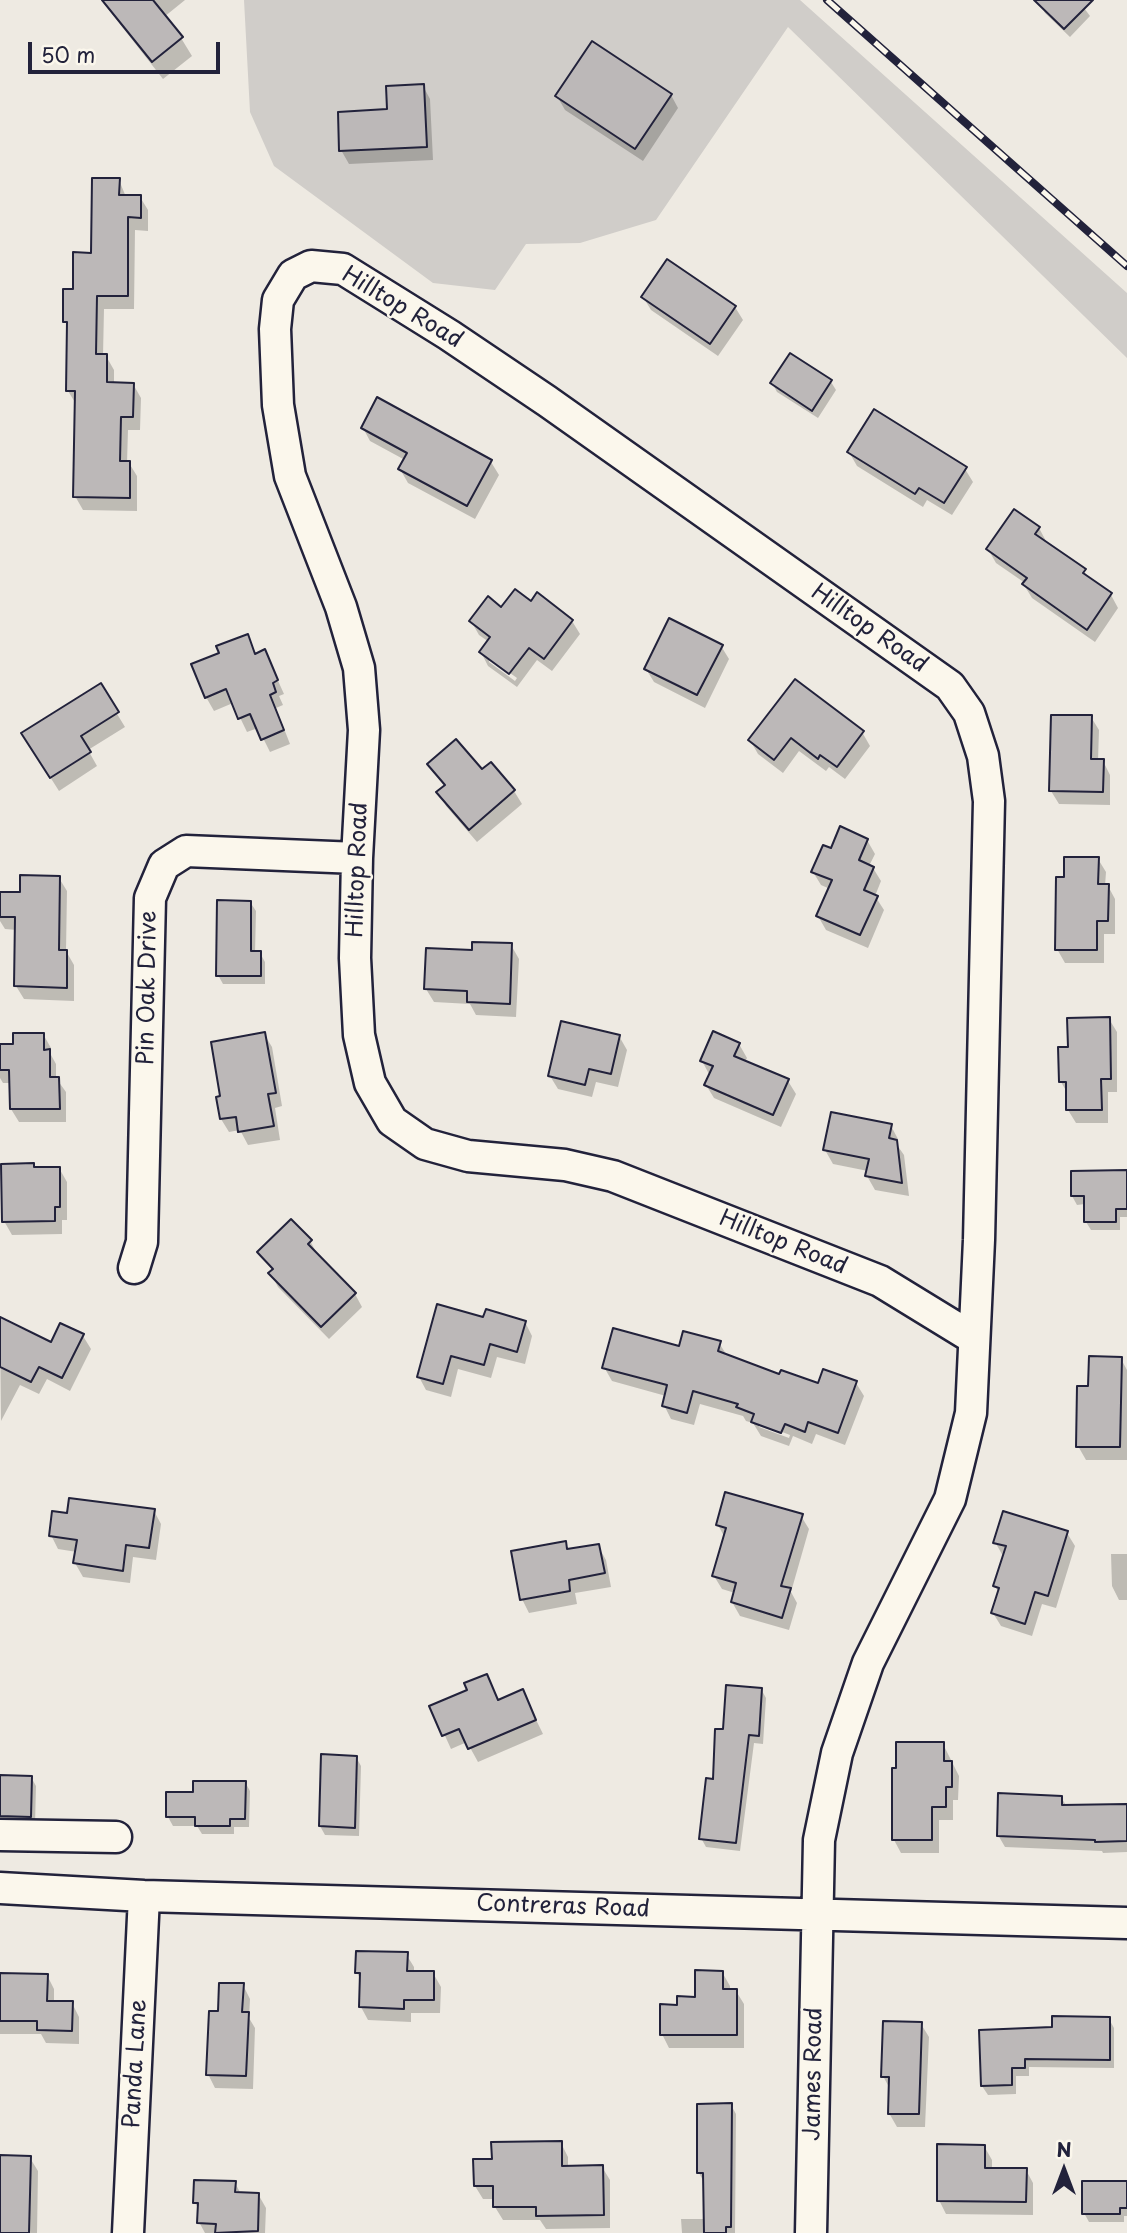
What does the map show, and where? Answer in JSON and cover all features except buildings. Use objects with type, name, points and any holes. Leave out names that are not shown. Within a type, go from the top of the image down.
[{"type":"street","name":"Hilltop Road","points":[[816,1914],[819,1840],[837,1753],[868,1663],[950,1499],[971,1413],[979,1240],[989,801],[983,756],[968,713],[950,686],[547,401],[449,335],[343,269],[311,266],[293,275],[278,300],[275,329],[278,405],[290,476],[341,607],[359,668],[364,730],[355,958],[359,1035],[369,1083],[392,1121],[425,1143],[468,1156],[565,1165],[613,1176],[880,1281],[974,1338]]},
{"type":"street","name":"Pin Oak Drive","points":[[134,1268],[142,1242],[150,898],[164,865],[186,851],[357,858]]},
{"type":"street","points":[[0,1835],[116,1837]]},
{"type":"street","name":"Contreras Road","points":[[0,1888],[144,1895],[1127,1923]]},
{"type":"street","name":"Panda Lane","points":[[128,2233],[144,1895]]},
{"type":"street","name":"James Road","points":[[811,2233],[816,1914]]},
{"type":"shaded area","points":[[244,0],[800,0],[1127,293],[1127,358],[788,27],[656,220],[580,243],[526,244],[495,290],[433,283],[274,166],[250,112]]},
{"type":"railway","points":[[827,0],[1127,266]]}]
